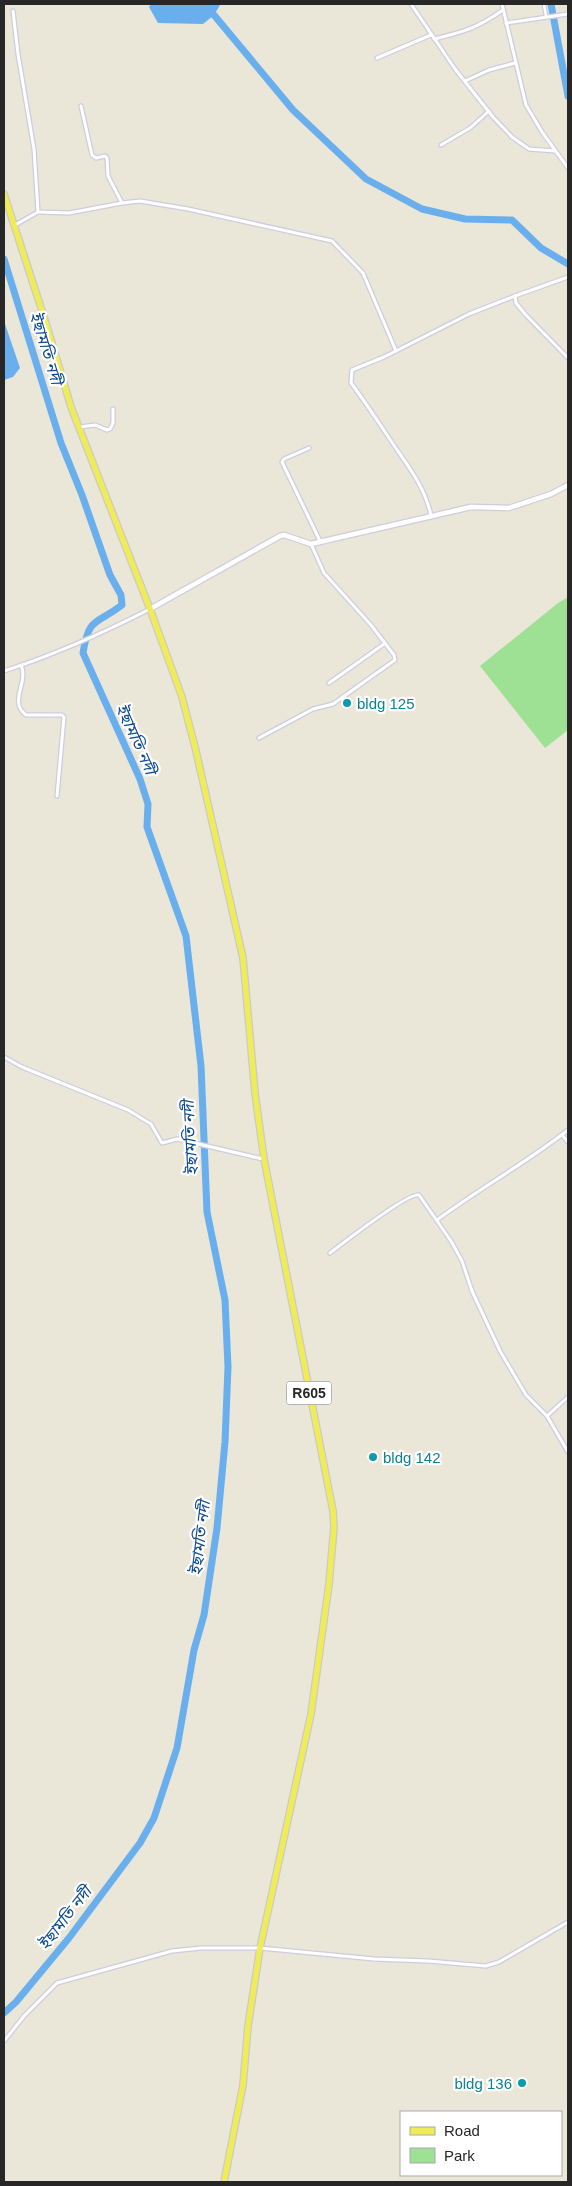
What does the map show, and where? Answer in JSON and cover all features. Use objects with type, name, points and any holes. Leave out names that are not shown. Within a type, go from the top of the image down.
[{"type":"main road","name":"R605","points":[[4,194],[45,320],[60,374],[79,428],[150,609],[184,706],[240,939],[245,969],[255,1093],[264,1159],[333,1511],[334,1527],[329,1584],[306,1746],[260,1948],[248,2026],[242,2094],[224,2182]]},
{"type":"street","points":[[410,4],[465,81],[512,137],[529,149],[555,152]]},
{"type":"street","points":[[502,4],[526,105],[555,152],[568,168]]},
{"type":"street","points":[[544,4],[547,17]]},
{"type":"street","points":[[13,10],[18,54],[34,149],[38,212]]},
{"type":"street","points":[[434,39],[457,35],[474,28],[503,10]]},
{"type":"street","points":[[506,23],[568,14]]},
{"type":"street","points":[[377,58],[431,35]]},
{"type":"street","points":[[465,81],[489,70],[515,63]]},
{"type":"street","points":[[81,106],[92,155],[96,158],[105,156],[107,158],[108,176],[122,203]]},
{"type":"street","points":[[441,145],[470,128],[489,111]]},
{"type":"street","points":[[14,226],[38,212],[69,213],[140,201],[188,208],[332,242],[362,273],[396,350]]},
{"type":"street","points":[[431,516],[429,504],[420,486],[375,414],[350,380],[352,370],[469,314],[528,290],[568,277]]},
{"type":"street","points":[[515,296],[516,303],[525,314],[568,358]]},
{"type":"street","points":[[79,428],[95,425],[107,430],[110,429],[113,423],[113,410]]},
{"type":"street","points":[[309,448],[284,459],[282,462],[320,542]]},
{"type":"street","points":[[4,671],[37,660],[150,609],[280,536],[284,535],[311,544],[471,507],[509,508],[551,494],[568,485]]},
{"type":"street","points":[[259,738],[313,710],[333,704],[394,662],[396,658],[371,625],[321,569],[311,544]]},
{"type":"street","points":[[329,683],[384,644]]},
{"type":"street","points":[[21,665],[23,679],[18,702],[22,711],[26,715],[62,715],[64,717],[57,796]]},
{"type":"street","points":[[4,1058],[128,1110],[151,1124],[162,1143],[177,1139],[264,1159]]},
{"type":"street","points":[[437,1220],[472,1194],[528,1160],[568,1130]]},
{"type":"street","points":[[562,1134],[568,1142]]},
{"type":"street","points":[[330,1252],[390,1209],[416,1193],[437,1220],[462,1261],[472,1291],[500,1351],[526,1395],[547,1416],[568,1452]]},
{"type":"street","points":[[547,1416],[568,1397]]},
{"type":"street","points":[[4,2041],[25,2014],[57,1983],[185,1949],[260,1948],[374,1959],[486,1966],[499,1962],[568,1922]]},
{"type":"green space","points":[[568,597],[568,730],[545,748],[480,666]]},
{"type":"water","points":[[151,4],[220,5],[214,15],[203,24],[158,23],[149,7]]},
{"type":"water","points":[[4,321],[20,368],[13,377],[4,380]]},
{"type":"waterway","name":"ইছামতি নদী","points":[[197,4],[214,15],[293,110],[366,179],[422,209],[465,219],[512,220],[541,248],[568,264]]},
{"type":"waterway","name":"ইছামতি নদী","points":[[551,4],[568,96]]},
{"type":"waterway","name":"ইছামতি নদী","points":[[4,259],[61,443],[82,495],[110,575],[121,595],[122,605],[91,627],[85,641],[83,653],[140,779],[148,804],[147,827],[186,936],[201,1066],[207,1212],[225,1300],[228,1367],[225,1442],[217,1528],[204,1615],[194,1650],[177,1748],[154,1818],[140,1843],[69,1938],[16,2002],[4,2013]]},
{"type":"place","name":"bldg 125","points":[[347,703]]},
{"type":"place","name":"bldg 142","points":[[373,1457]]},
{"type":"place","name":"bldg 136","points":[[522,2083]]}]
